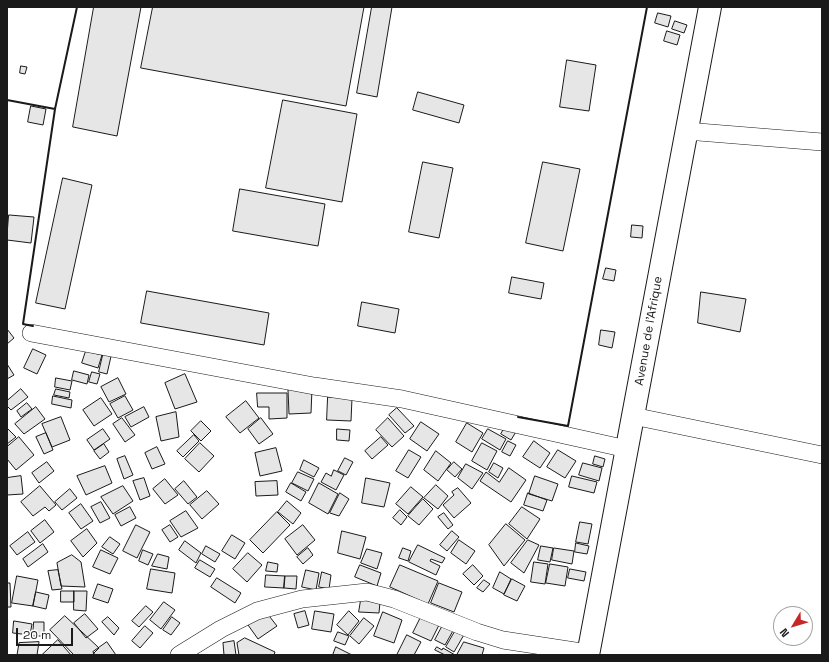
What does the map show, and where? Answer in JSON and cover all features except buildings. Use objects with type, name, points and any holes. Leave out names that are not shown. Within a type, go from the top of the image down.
[{"type":"main road","name":"Avenue de l'Afrique","points":[[588,654],[710,7]]},
{"type":"street","points":[[686,131],[822,142]]},
{"type":"street","points":[[31,333],[314,386],[402,399],[627,449]]},
{"type":"street","points":[[633,416],[822,455]]},
{"type":"street","points":[[179,655],[221,629],[258,611],[302,599],[368,592],[394,599],[477,632],[497,638],[588,654]]},
{"type":"wall","points":[[55,109],[77,7]]},
{"type":"wall","points":[[518,417],[568,426],[647,7]]},
{"type":"wall","points":[[7,100],[55,109],[23,324],[33,326]]}]
